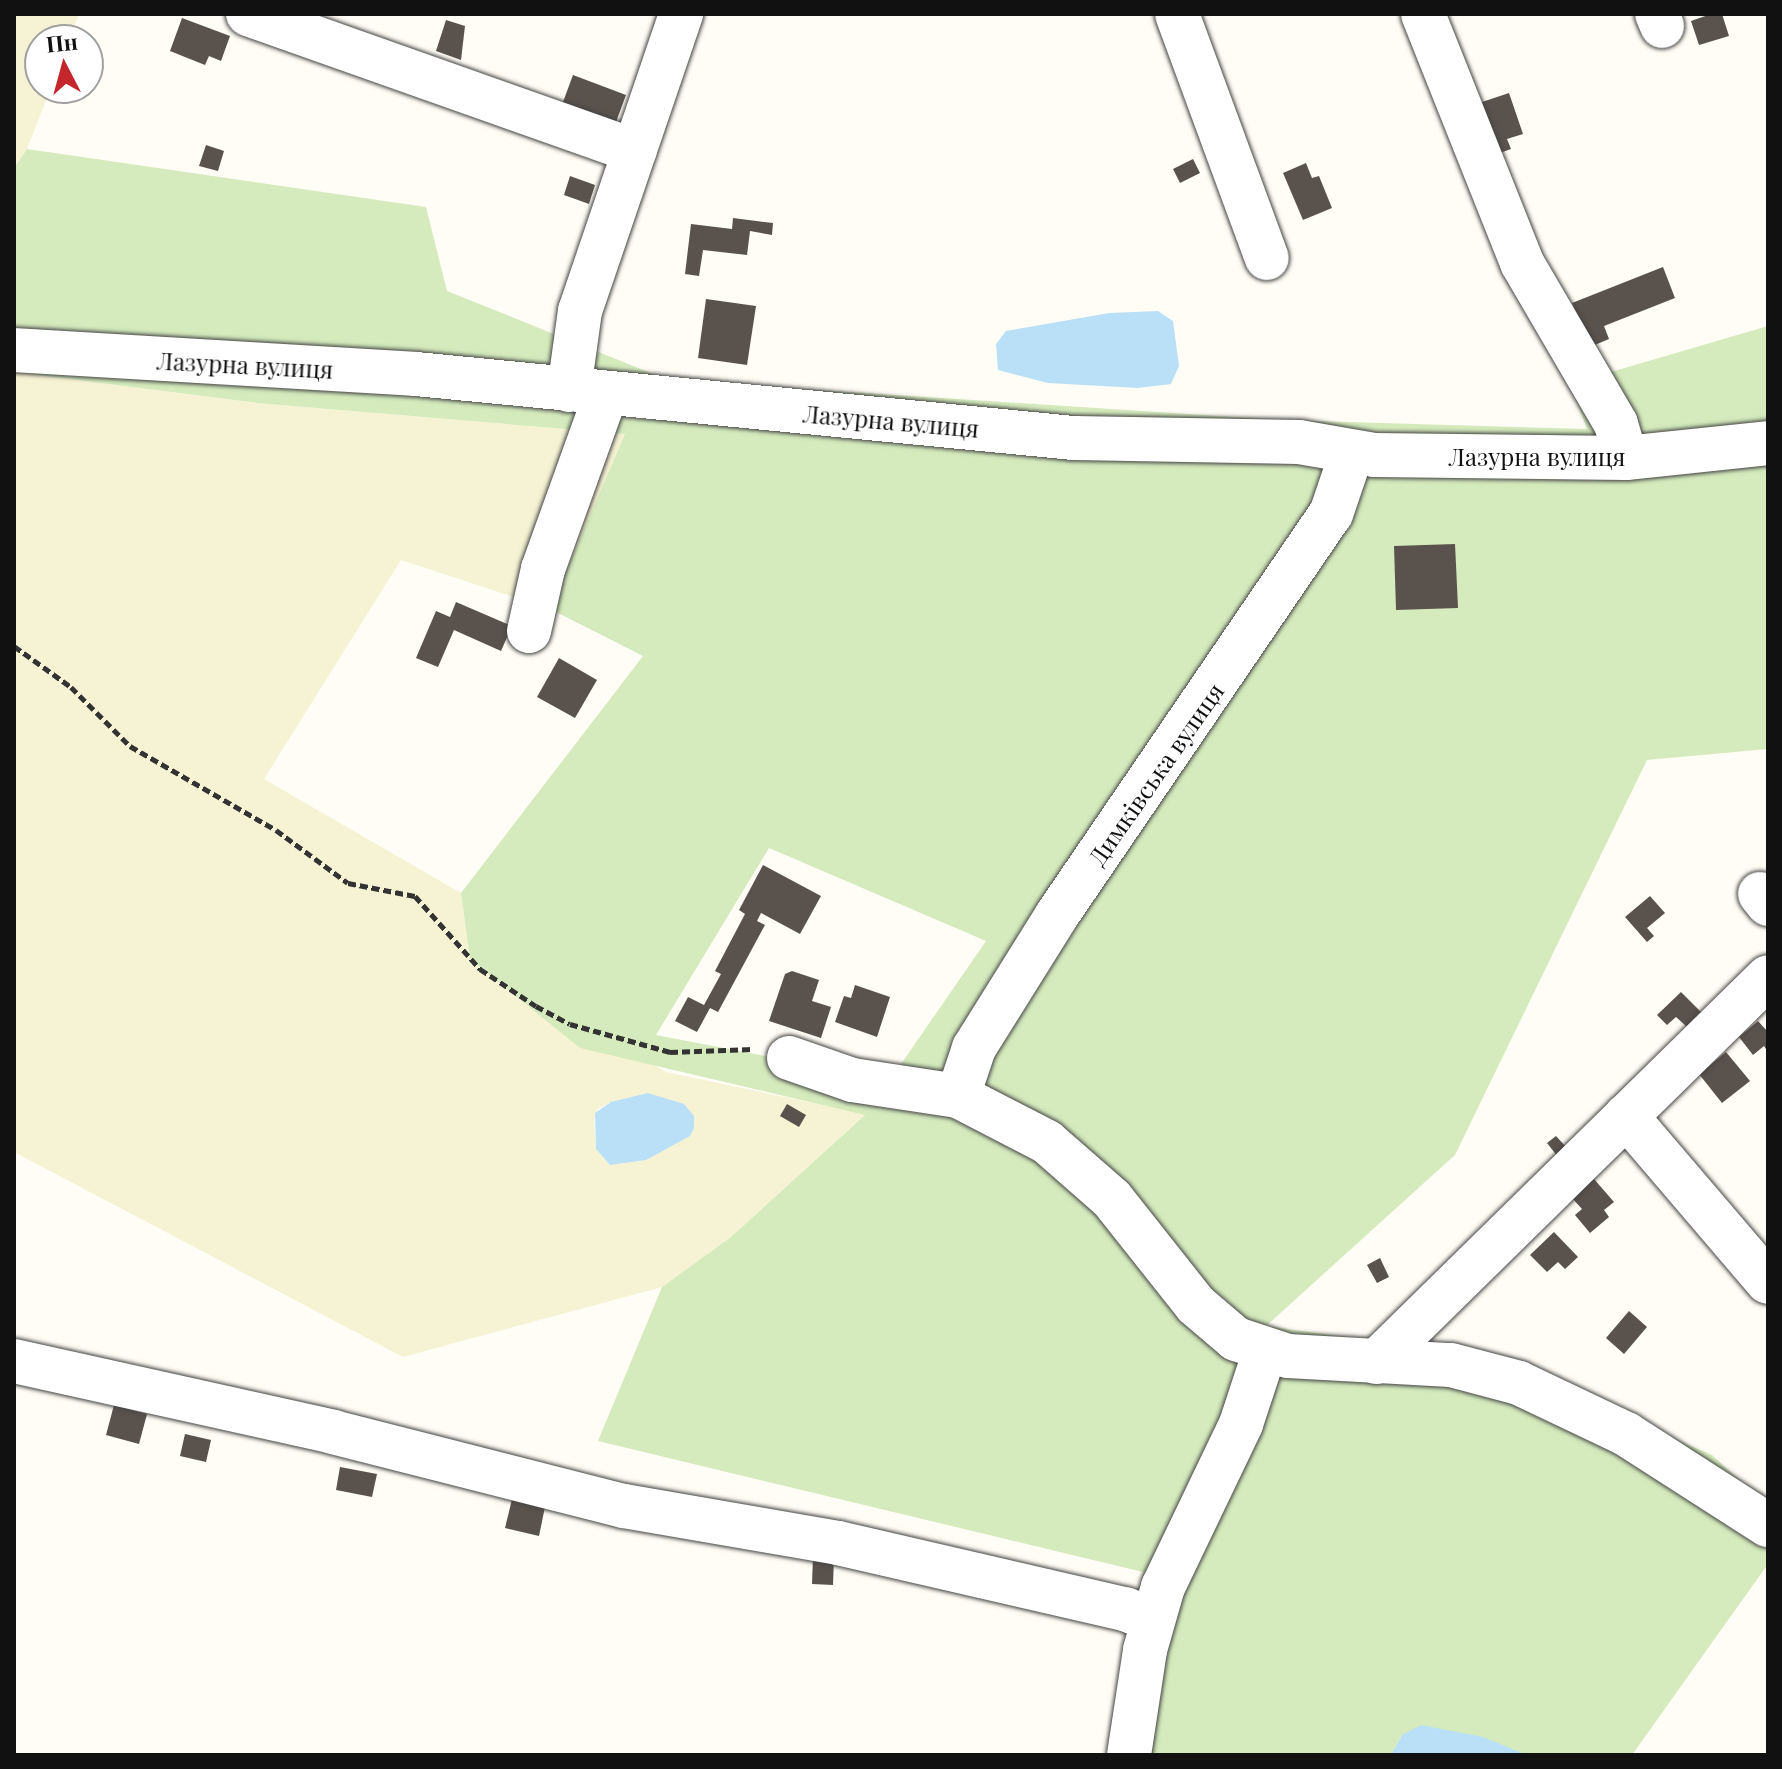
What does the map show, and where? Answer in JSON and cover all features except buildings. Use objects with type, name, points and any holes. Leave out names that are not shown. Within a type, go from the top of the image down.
[{"type":"street","points":[[248,14],[634,151]]},
{"type":"street","points":[[529,631],[587,392],[580,311],[681,14]]},
{"type":"street","points":[[1177,14],[1267,258]]},
{"type":"street","points":[[1423,14],[1522,263],[1616,424],[1626,458]]},
{"type":"street","name":"Лазурна вулиця","points":[[14,350],[365,370],[1074,438],[1299,442],[1352,452],[1626,458],[1768,443]]},
{"type":"street","name":"Димківська вулиця","points":[[958,1096],[974,1048],[1057,915],[1331,514],[1352,452]]},
{"type":"street","points":[[1376,1362],[1768,977]]},
{"type":"street","points":[[789,1058],[852,1080],[958,1096],[1008,1120],[1075,1164],[1112,1199],[1196,1305],[1236,1339],[1265,1351],[1303,1359],[1460,1367],[1542,1392],[1626,1434],[1768,1525]]},
{"type":"street","points":[[1626,1116],[1768,1282]]},
{"type":"street","points":[[1129,1755],[1152,1620],[1187,1529],[1241,1424],[1265,1351]]},
{"type":"street","points":[[14,1361],[333,1432],[624,1506],[838,1543],[1125,1609],[1152,1620]]},
{"type":"path","points":[[14,646],[71,687],[130,746],[276,830],[348,883],[415,896],[480,969],[556,1017],[670,1052],[743,1048],[789,1058]]},
{"type":"shaded area","points":[[14,14],[79,14],[75,24],[24,24],[24,104],[45,104],[27,149],[14,168]]},
{"type":"shaded area","points":[[14,372],[257,403],[626,434],[550,609],[401,560],[264,779],[461,893],[470,959],[666,1072],[866,1114],[731,1237],[662,1287],[403,1357],[14,1152]],"holes":[[[611,1102],[694,1116],[694,1128],[646,1160],[610,1165],[596,1149],[594,1120],[598,1109]]]},
{"type":"green space","points":[[27,149],[426,207],[447,291],[668,380],[1279,420],[1587,429],[1570,384],[1768,326],[1768,749],[1647,760],[1455,1155],[1266,1326],[1484,1356],[1712,1455],[1768,1506],[1768,1564],[1632,1755],[1527,1755],[1402,1735],[1391,1755],[1117,1755],[1143,1572],[598,1441],[662,1287],[731,1237],[865,1115],[580,1048],[470,959],[461,893],[643,656],[550,609],[625,434],[257,403],[14,372],[14,168]],"holes":[[[769,848],[986,941],[890,1080],[656,1035]]]},
{"type":"water","points":[[1158,311],[1173,321],[1179,366],[1171,384],[1138,388],[1048,383],[998,370],[996,344],[1006,331],[1109,313]]},
{"type":"water","points":[[648,1093],[684,1104],[694,1116],[690,1136],[646,1160],[610,1165],[596,1149],[595,1113],[611,1102]]},
{"type":"water","points":[[1421,1725],[1483,1737],[1527,1755],[1391,1755],[1402,1735]]}]
